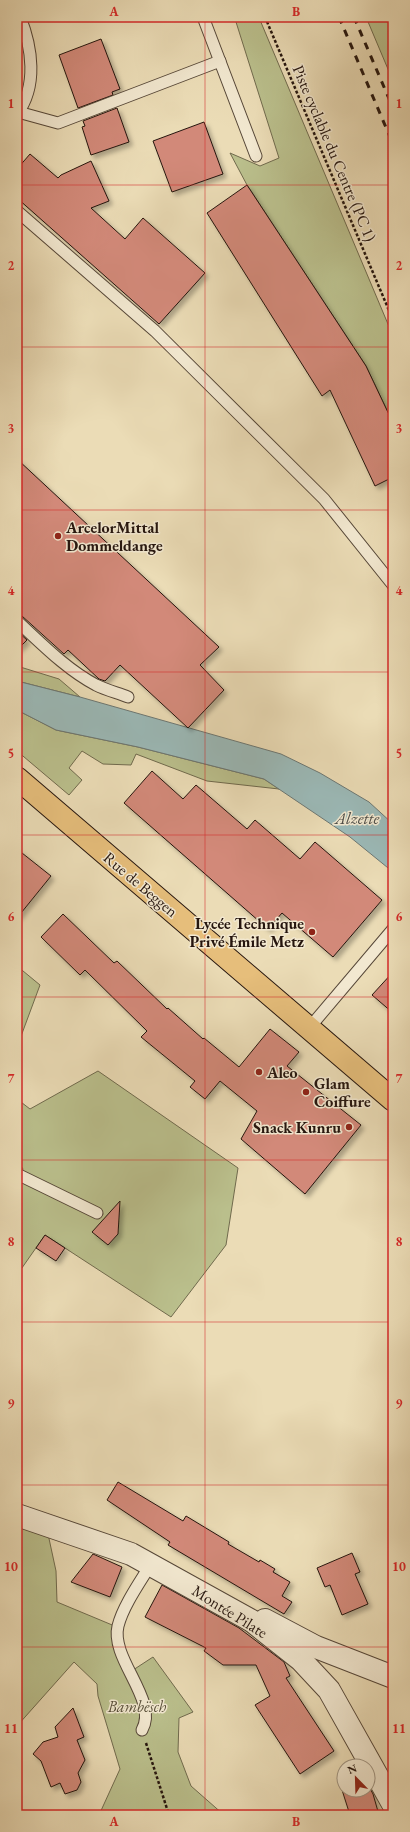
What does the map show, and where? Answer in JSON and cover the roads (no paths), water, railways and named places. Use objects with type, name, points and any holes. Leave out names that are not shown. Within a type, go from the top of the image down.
[{"type":"main road","name":"Rue de Beggen","points":[[17,778],[310,1027],[393,1100]]},
{"type":"street","name":"Montée Pilate","points":[[17,1516],[131,1554],[252,1621],[301,1660],[329,1690],[393,1804]]},
{"type":"street","points":[[252,1621],[263,1620],[274,1623],[316,1647],[393,1677]]},
{"type":"lane","points":[[20,17],[31,53],[30,85],[18,113],[58,123],[220,61]]},
{"type":"lane","points":[[203,17],[256,156]]},
{"type":"lane","points":[[17,211],[154,331],[319,494],[393,585]]},
{"type":"lane","points":[[17,621],[56,657],[76,672],[96,685],[128,697]]},
{"type":"lane","points":[[310,1027],[393,929]]},
{"type":"lane","points":[[17,1174],[97,1212]]},
{"type":"lane","points":[[142,1730],[146,1722],[145,1709],[119,1645],[118,1627],[124,1611],[151,1564]]},
{"type":"water","name":"Alzette","points":[[17,681],[80,697],[281,754],[320,773],[369,802],[393,824],[393,872],[350,837],[264,779],[138,747],[56,730],[17,710]]},
{"type":"railway","points":[[339,17],[393,144]]},
{"type":"railway","points":[[354,17],[393,108]]},
{"type":"place","name":"ArcelorMittal Dommeldange","points":[[58,536]]},
{"type":"place","name":"Lycée Technique Privé Émile Metz","points":[[312,932]]},
{"type":"place","name":"Aleo","points":[[259,1072]]},
{"type":"place","name":"Glam Coiffure","points":[[306,1092]]},
{"type":"place","name":"Snack Kunru","points":[[349,1127]]},
{"type":"park label","name":"Bambësch","points":[[137,1706]]}]
